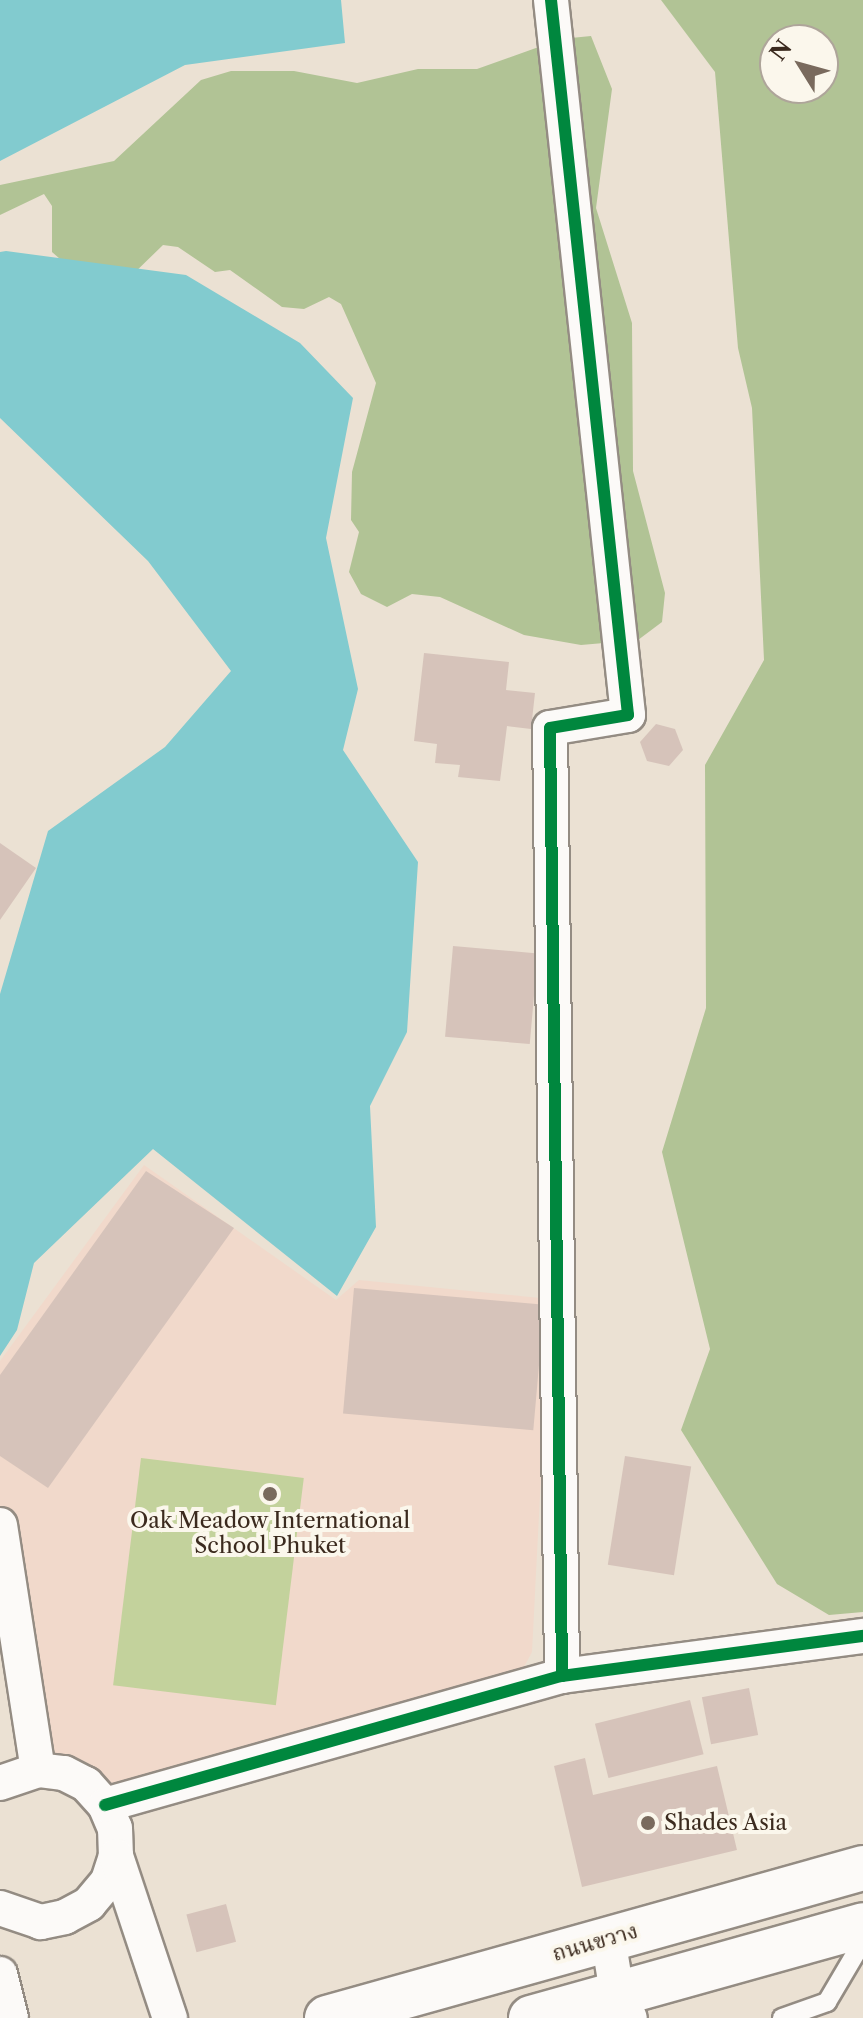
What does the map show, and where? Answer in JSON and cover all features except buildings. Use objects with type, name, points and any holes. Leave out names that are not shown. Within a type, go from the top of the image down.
[{"type":"main road","name":"ถนนขวาง","points":[[327,2018],[863,1868]]},
{"type":"main road","points":[[531,2018],[624,2006],[863,1925]]},
{"type":"street","points":[[551,0],[628,715],[550,728],[562,1676]]},
{"type":"street","points":[[0,1525],[38,1770]]},
{"type":"street","points":[[105,1805],[562,1676],[863,1636]]},
{"type":"street","points":[[0,1783],[38,1770],[64,1773],[86,1784],[105,1805],[115,1828],[116,1856],[170,2018]]},
{"type":"street","points":[[0,1908],[41,1922],[65,1917],[98,1893],[116,1856]]},
{"type":"street","points":[[608,1938],[624,2006]]},
{"type":"street","points":[[0,1974],[11,2018]]},
{"type":"lane","points":[[782,2018],[827,2002],[863,1941]]},
{"type":"shaded area","name":"Oak Meadow International School Phuket","points":[[144,1165],[336,1300],[359,1280],[550,1299],[532,1652],[518,1678],[109,1791],[86,1764],[16,1741],[0,1626],[0,1361]]},
{"type":"green space","points":[[661,0],[863,0],[863,1612],[829,1615],[777,1584],[681,1430],[710,1349],[662,1152],[706,1008],[705,765],[764,660],[752,408],[738,348],[715,72]]},
{"type":"green space","points":[[591,36],[612,89],[596,208],[632,323],[633,471],[665,593],[662,622],[638,640],[581,645],[524,635],[440,597],[412,594],[387,607],[361,594],[349,572],[359,532],[351,520],[352,472],[376,383],[341,304],[329,297],[304,309],[282,307],[230,270],[215,272],[178,247],[163,245],[128,279],[84,280],[52,252],[52,206],[44,194],[0,215],[0,185],[114,161],[201,80],[231,71],[294,71],[357,83],[418,69],[477,69],[561,39]]},
{"type":"green space","points":[[141,1458],[304,1478],[276,1705],[113,1685]]},
{"type":"water","points":[[0,0],[341,0],[345,43],[185,65],[0,161]]},
{"type":"water","points":[[0,252],[186,275],[300,343],[353,398],[326,538],[358,689],[343,750],[418,862],[407,1032],[370,1106],[376,1227],[337,1296],[153,1149],[34,1263],[17,1330],[0,1356],[0,994],[48,831],[165,747],[231,671],[148,561],[0,418]]},
{"type":"cycle path","points":[[551,0],[628,715],[550,728],[562,1676]]},
{"type":"cycle path","points":[[105,1805],[562,1676],[863,1636]]},
{"type":"place","name":"Oak Meadow International School Phuket","points":[[270,1494]]},
{"type":"place","name":"Shades Asia","points":[[648,1823]]}]
